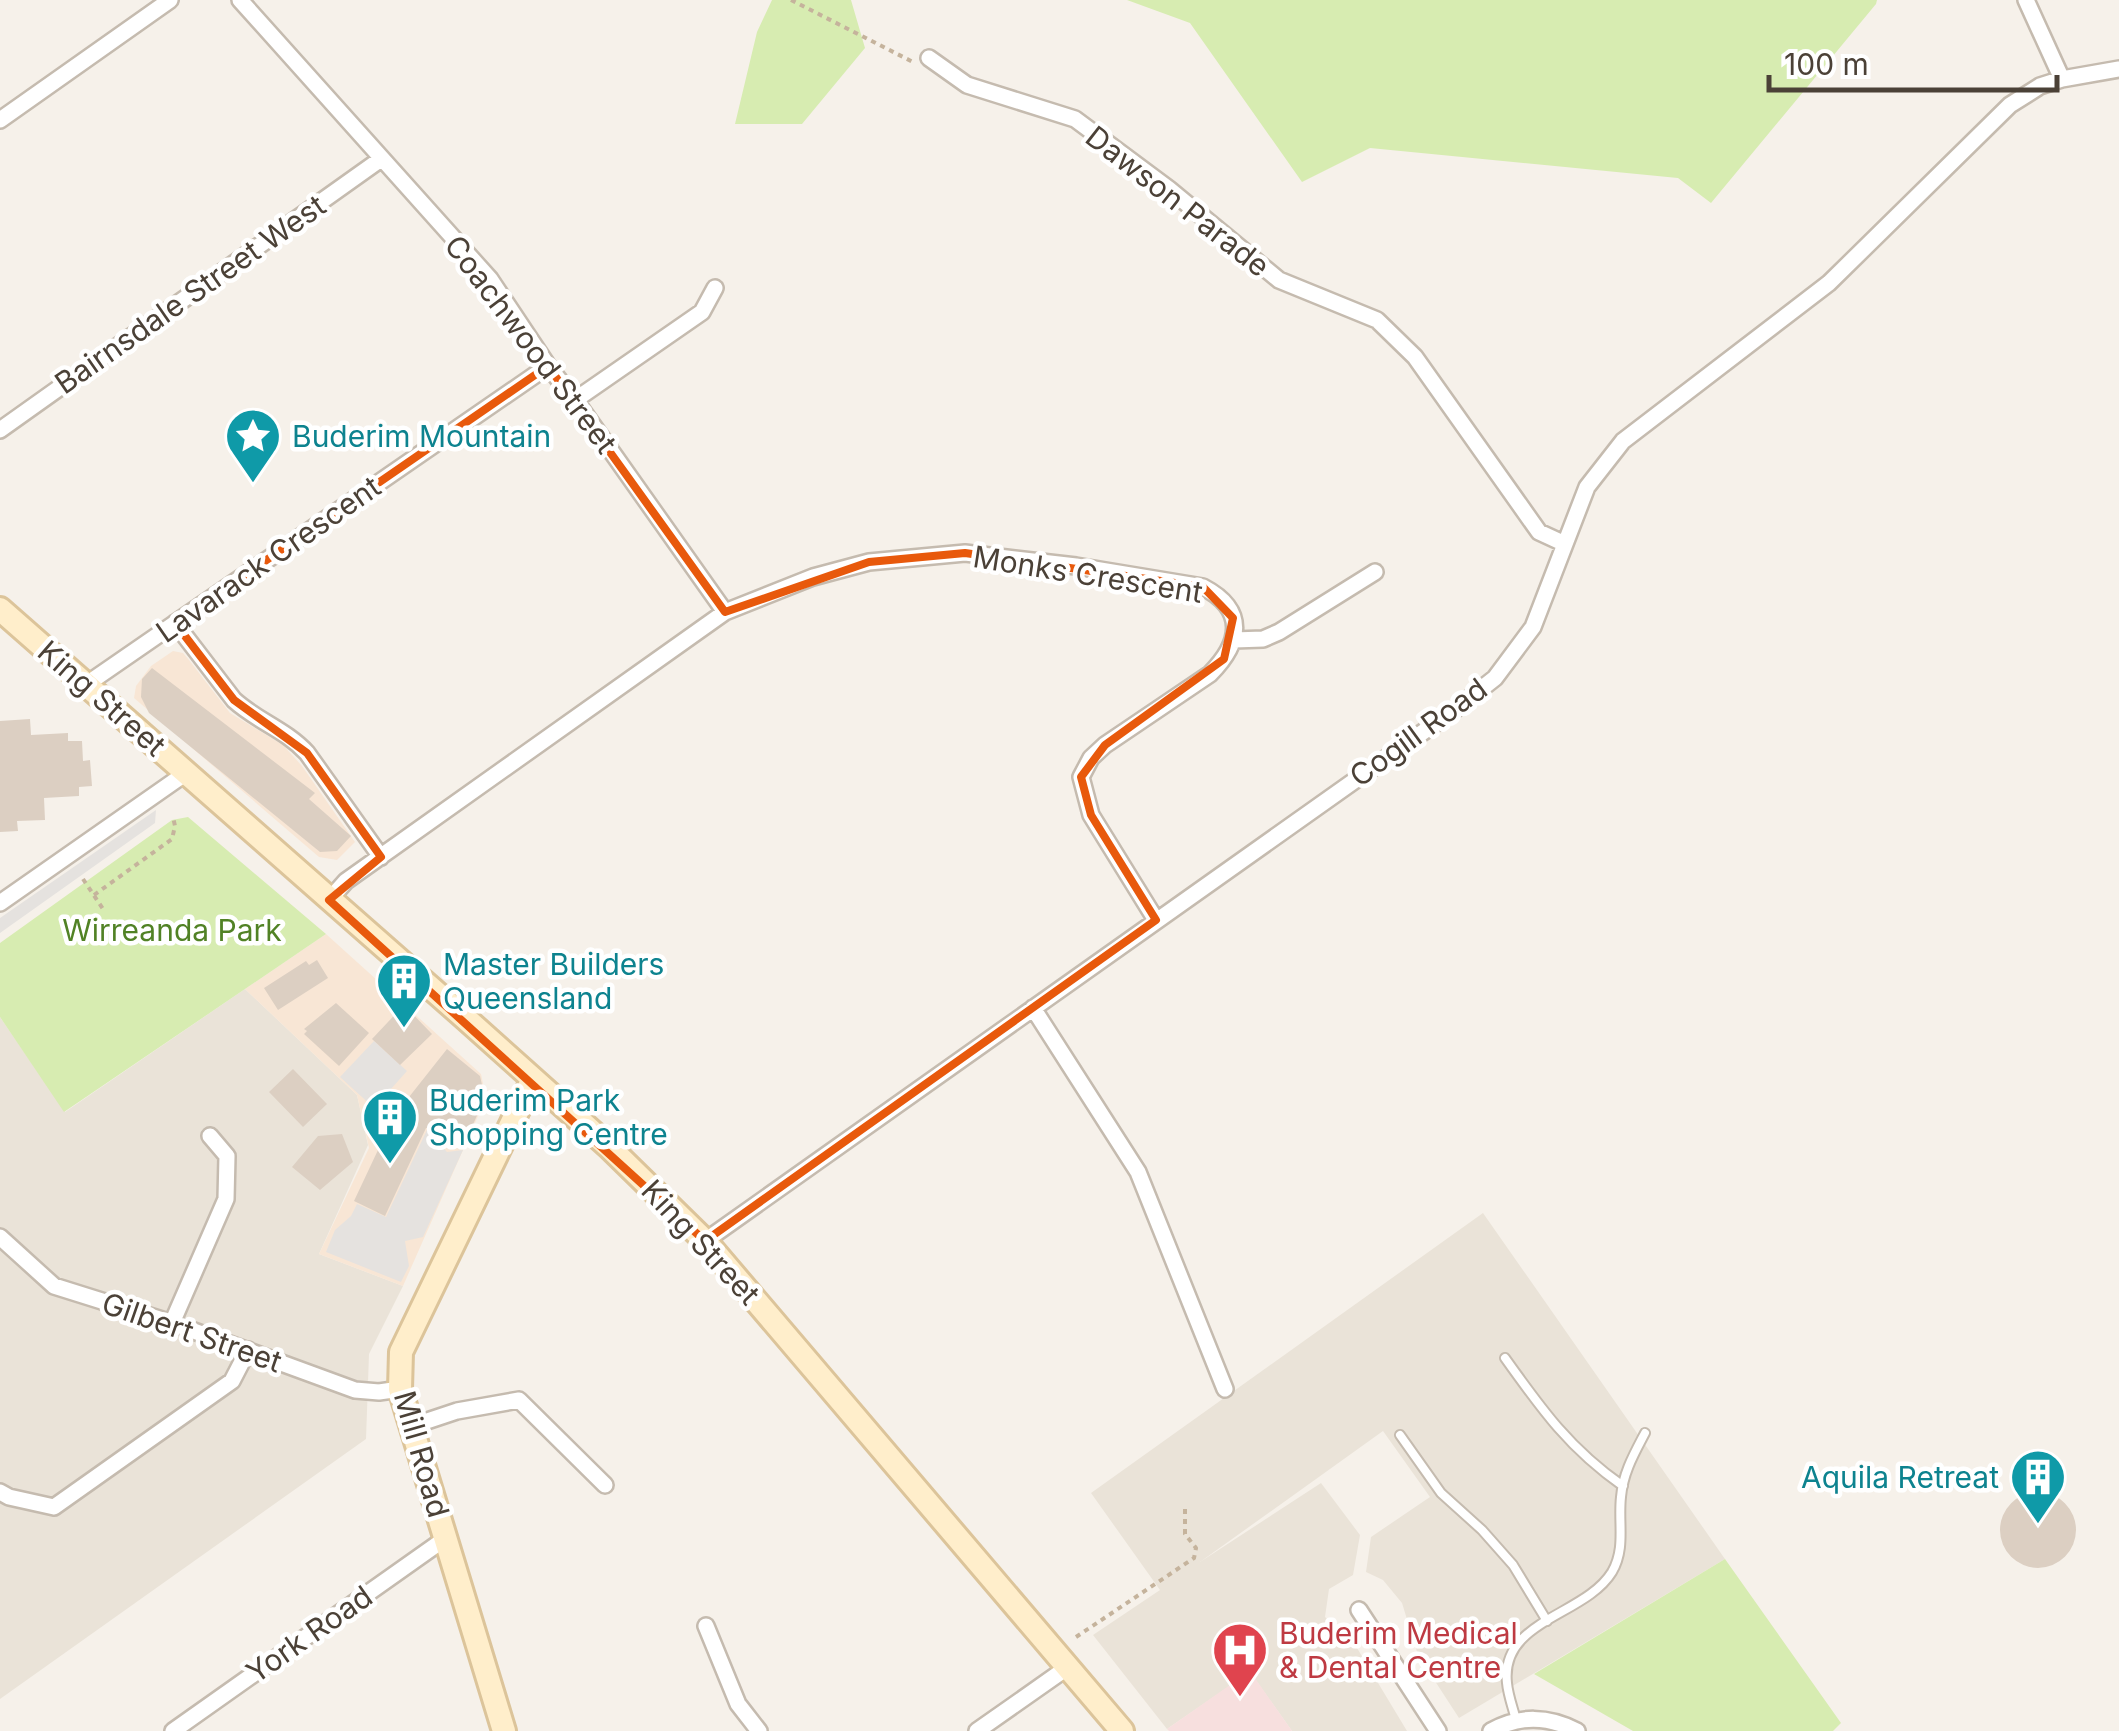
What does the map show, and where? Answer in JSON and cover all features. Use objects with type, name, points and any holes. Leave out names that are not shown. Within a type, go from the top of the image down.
[{"type":"main road","name":"King Street","points":[[0,609],[534,1079],[706,1241],[1122,1731]]},
{"type":"main road","name":"Mill Road","points":[[504,1731],[400,1389],[402,1352],[534,1079]]},
{"type":"street","points":[[0,120],[170,0]]},
{"type":"street","name":"Coachwood Street","points":[[240,0],[490,279],[725,612]]},
{"type":"street","points":[[2026,0],[2062,79]]},
{"type":"street","name":"Dawson Parade","points":[[929,58],[967,85],[1075,120],[1169,189],[1279,280],[1377,320],[1415,357],[1539,532],[1566,544]]},
{"type":"street","name":"Cogill Road","points":[[706,1241],[1495,678],[1533,627],[1587,487],[1623,440],[1829,284],[2010,105],[2040,86],[2119,69]]},
{"type":"street","name":"Bairnsdale Street West","points":[[0,430],[380,158]]},
{"type":"street","points":[[575,400],[702,312],[714,288]]},
{"type":"street","name":"Lavarack Crescent","points":[[86,684],[548,366]]},
{"type":"street","name":"Monks Crescent","points":[[725,612],[813,577],[869,562],[964,553],[1203,587],[1227,605],[1233,618],[1234,640]]},
{"type":"street","points":[[1156,920],[1091,815],[1081,777],[1091,758],[1210,674],[1224,660],[1234,640],[1263,639],[1279,632],[1375,572]]},
{"type":"street","points":[[329,900],[381,856],[725,612]]},
{"type":"street","points":[[175,622],[234,700],[296,741],[307,753],[381,856]]},
{"type":"street","points":[[0,903],[186,772]]},
{"type":"street","points":[[1033,1008],[1138,1172],[1224,1389]]},
{"type":"street","points":[[172,1323],[226,1199],[227,1156],[210,1136]]},
{"type":"street","name":"Gilbert Street","points":[[0,1238],[54,1286],[172,1323],[354,1390],[400,1389]]},
{"type":"street","points":[[0,1492],[54,1506],[232,1380],[248,1350]]},
{"type":"street","points":[[412,1426],[457,1411],[519,1400],[605,1485]]},
{"type":"street","name":"York Road","points":[[172,1731],[446,1538]]},
{"type":"street","points":[[1360,1610],[1438,1731]]},
{"type":"street","points":[[706,1626],[738,1704],[759,1731]]},
{"type":"street","points":[[977,1731],[1068,1667]]},
{"type":"street","points":[[1492,1731],[1516,1720],[1562,1723],[1577,1731]]},
{"type":"lane","points":[[1504,1358],[1563,1436],[1622,1486]]},
{"type":"lane","points":[[1516,1720],[1506,1682],[1509,1659],[1528,1632],[1588,1597],[1612,1572],[1620,1549],[1622,1486],[1645,1433]]},
{"type":"lane","points":[[1400,1434],[1441,1493],[1513,1565],[1546,1622]]},
{"type":"path","points":[[792,0],[919,66],[929,58]]},
{"type":"path","points":[[94,896],[172,839],[173,817]]},
{"type":"path","points":[[83,879],[105,912]]},
{"type":"path","points":[[1076,1638],[1194,1558],[1196,1548],[1185,1534],[1185,1507]]},
{"type":"highlighted area","points":[[548,366],[725,612],[869,562],[965,553],[1203,587],[1233,618],[1224,659],[1105,745],[1081,777],[1091,815],[1156,920],[705,1241],[329,900],[381,857],[307,753],[234,700],[175,623]]},
{"type":"shaded area","points":[[173,651],[183,653],[230,713],[283,745],[302,766],[355,842],[337,860],[319,857],[134,698],[136,686],[151,666]]},
{"type":"shaded area","points":[[156,810],[155,823],[0,933],[0,918]]},
{"type":"shaded area","points":[[326,934],[481,1074],[486,1098],[403,1286],[319,1254],[369,1148],[357,1095],[245,989]]},
{"type":"shaded area","points":[[245,989],[357,1095],[368,1145],[319,1254],[403,1286],[369,1354],[366,1439],[0,1699],[0,1017],[65,1112]]},
{"type":"shaded area","points":[[374,1041],[407,1071],[374,1108],[340,1077]]},
{"type":"shaded area","points":[[427,1130],[447,1152],[463,1150],[423,1237],[405,1241],[409,1266],[401,1282],[326,1252],[335,1230],[351,1216],[357,1204],[386,1217]]},
{"type":"shaded area","points":[[1483,1213],[1725,1559],[1459,1718],[1418,1655],[1402,1603],[1383,1580],[1366,1572],[1371,1537],[1430,1497],[1383,1431],[1200,1562],[1321,1483],[1360,1535],[1353,1575],[1329,1589],[1325,1617],[1354,1643],[1407,1731],[1292,1731],[1250,1672],[1167,1729],[1093,1635],[1160,1590],[1091,1493]]},
{"type":"shaded area","name":"Buderim Medical & Dental Centre","points":[[1250,1671],[1292,1731],[1167,1729]]},
{"type":"green space","points":[[772,0],[851,0],[865,48],[802,124],[735,124],[757,32]]},
{"type":"green space","points":[[1127,0],[1877,0],[1711,203],[1678,178],[1370,148],[1302,182],[1190,23]]},
{"type":"green space","name":"Wirreanda Park","points":[[188,817],[326,934],[64,1112],[0,1017],[0,943],[172,820]]},
{"type":"green space","points":[[1725,1559],[1841,1723],[1833,1731],[1633,1731],[1534,1674]]},
{"type":"building","points":[[152,668],[315,793],[309,799],[351,836],[337,851],[320,852],[149,713],[141,697],[142,679]]},
{"type":"building","points":[[30,719],[31,735],[68,733],[68,741],[82,741],[83,761],[90,760],[92,786],[79,787],[79,796],[44,798],[45,820],[17,821],[18,831],[0,832],[0,721]]},
{"type":"building","points":[[317,960],[328,978],[278,1010],[264,988],[306,961],[309,965]]},
{"type":"building","points":[[336,1003],[369,1033],[339,1066],[304,1034],[304,1029]]},
{"type":"building","name":"Master Builders Queensland","points":[[404,1005],[432,1034],[400,1065],[372,1039]]},
{"type":"building","name":"Buderim Park Shopping Centre","points":[[447,1049],[480,1076],[485,1098],[470,1131],[426,1128],[385,1216],[354,1201],[394,1116]]},
{"type":"building","points":[[293,1069],[327,1104],[303,1127],[269,1092]]},
{"type":"building","points":[[342,1134],[353,1162],[320,1190],[292,1167],[318,1136]]},
{"type":"building","name":"Aquila Retreat","points":[[2038,1492],[2065,1503],[2076,1530],[2065,1557],[2038,1568],[2011,1557],[2000,1530],[2011,1503]]},
{"type":"place","name":"Buderim Mountain","points":[[253,485]]},
{"type":"place","name":"Master Builders Queensland","points":[[404,1030]]},
{"type":"place","name":"Buderim Park Shopping Centre","points":[[390,1166]]},
{"type":"place","name":"Aquila Retreat","points":[[2038,1526]]},
{"type":"place","name":"Buderim Medical & Dental Centre","points":[[1240,1699]]}]
